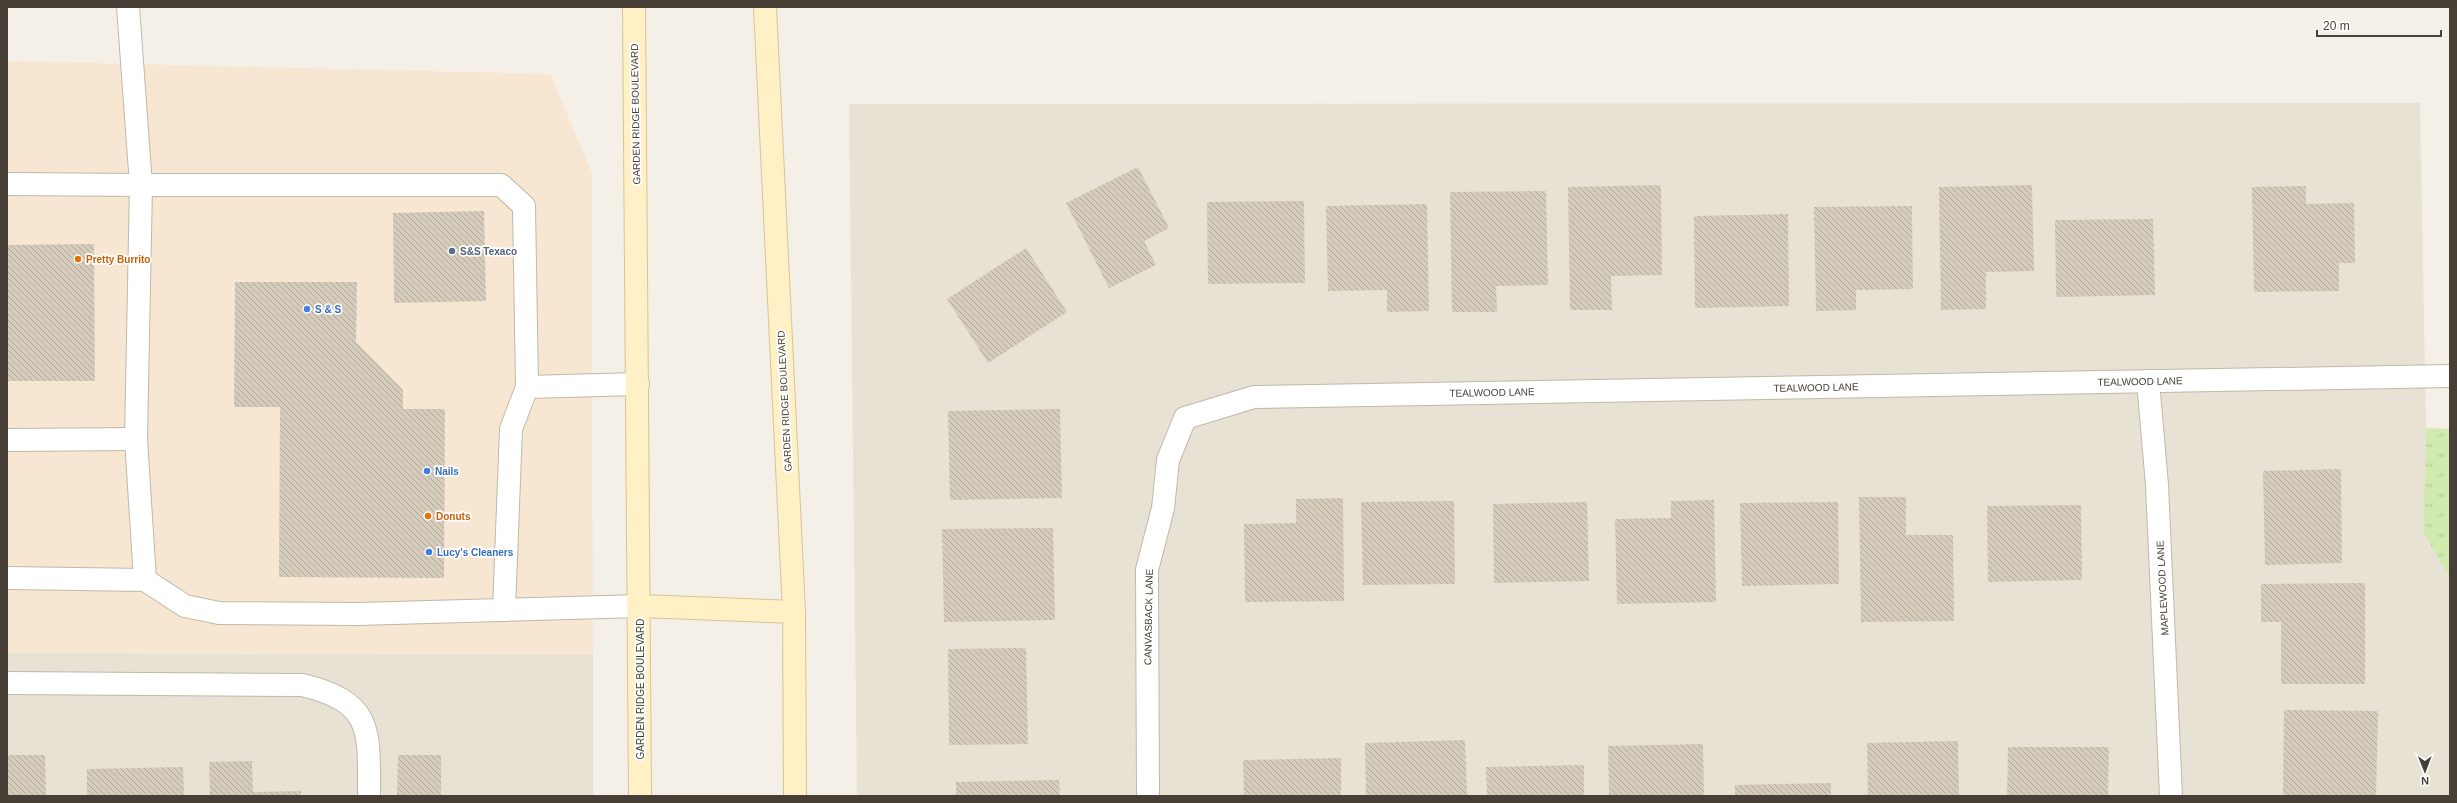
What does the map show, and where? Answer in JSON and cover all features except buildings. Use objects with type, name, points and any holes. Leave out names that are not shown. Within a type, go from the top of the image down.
[{"type":"main road","name":"GARDEN RIDGE BOULEVARD","points":[[634,7],[640,606],[640,796]]},
{"type":"main road","name":"GARDEN RIDGE BOULEVARD","points":[[765,7],[794,612],[795,796]]},
{"type":"main road","points":[[640,606],[794,612]]},
{"type":"street","points":[[128,7],[141,185],[136,439],[145,580]]},
{"type":"street","points":[[7,184],[501,185],[524,206],[527,387],[511,429],[504,610]]},
{"type":"street","name":"TEALWOOD LANE","points":[[1185,418],[1254,397],[2450,376]]},
{"type":"street","name":"MAPLEWOOD LANE","points":[[2148,381],[2157,485],[2172,796]]},
{"type":"street","points":[[527,387],[638,384]]},
{"type":"street","name":"CANVASBACK LANE","points":[[1148,796],[1147,570],[1163,508],[1168,460],[1185,418]]},
{"type":"street","points":[[7,440],[136,439]]},
{"type":"street","points":[[7,578],[145,580],[185,606],[219,613],[358,614],[640,606]]},
{"type":"street","points":[[7,684],[302,685],[323,690],[346,701],[358,714],[367,732],[369,796]]},
{"type":"shaded area","points":[[7,61],[550,74],[592,173],[593,655],[7,653]]},
{"type":"shaded area","points":[[2420,103],[2426,428],[2423,532],[2450,578],[2450,796],[857,796],[849,104]]},
{"type":"shaded area","points":[[7,653],[593,655],[593,796],[7,796]]},
{"type":"green space","points":[[2426,428],[2450,429],[2450,578],[2423,532]]},
{"type":"place","name":"S&S Texaco","points":[[452,251]]},
{"type":"place","name":"Pretty Burrito","points":[[78,259]]},
{"type":"place","name":"S & S","points":[[307,309]]},
{"type":"place","name":"Nails","points":[[427,471]]},
{"type":"place","name":"Donuts","points":[[428,516]]},
{"type":"place","name":"Lucy's Cleaners","points":[[429,552]]}]
